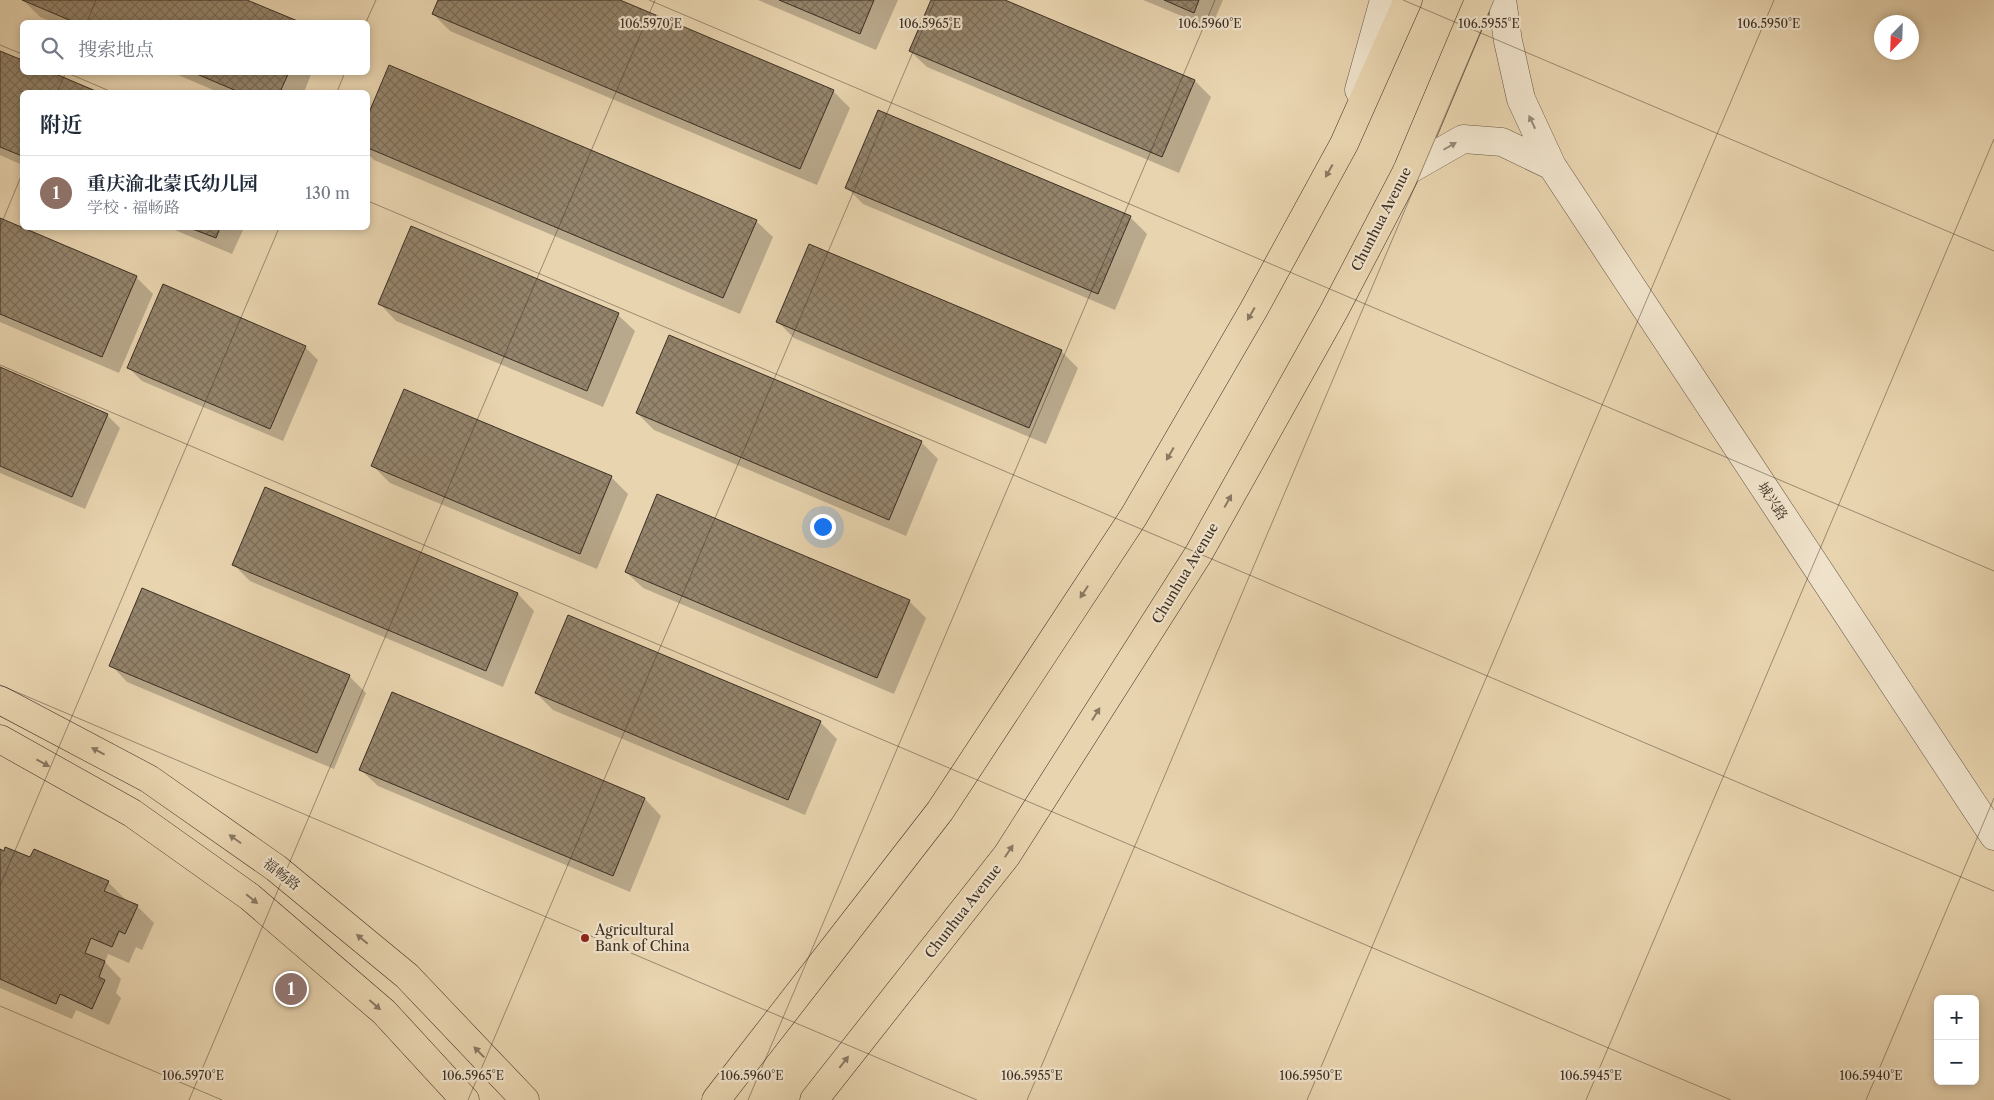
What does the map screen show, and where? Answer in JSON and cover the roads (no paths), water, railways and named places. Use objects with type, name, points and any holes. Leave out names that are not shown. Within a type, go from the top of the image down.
[{"type":"main road","points":[[716,1100],[940,811],[1134,516],[1254,309],[1344,144],[1408,0]]},
{"type":"main road","name":"Chunhua Avenue","points":[[814,1100],[1007,855],[1199,553],[1334,311],[1408,171],[1479,0]]},
{"type":"main road","name":"福畅路","points":[[0,700],[149,779],[276,868],[407,976],[525,1100]]},
{"type":"main road","points":[[0,739],[132,813],[250,897],[384,1012],[465,1100]]},
{"type":"street","points":[[1344,144],[1384,0]]},
{"type":"street","name":"城兴路","points":[[1502,0],[1508,41],[1521,100],[1552,166],[1994,836]]},
{"type":"street","points":[[1408,171],[1462,139],[1502,142],[1552,166]]},
{"type":"place","name":"Agricultural Bank of China","points":[[585,938]]},
{"type":"place","name":"重庆渝北蒙氏幼儿园","points":[[291,989]]}]
